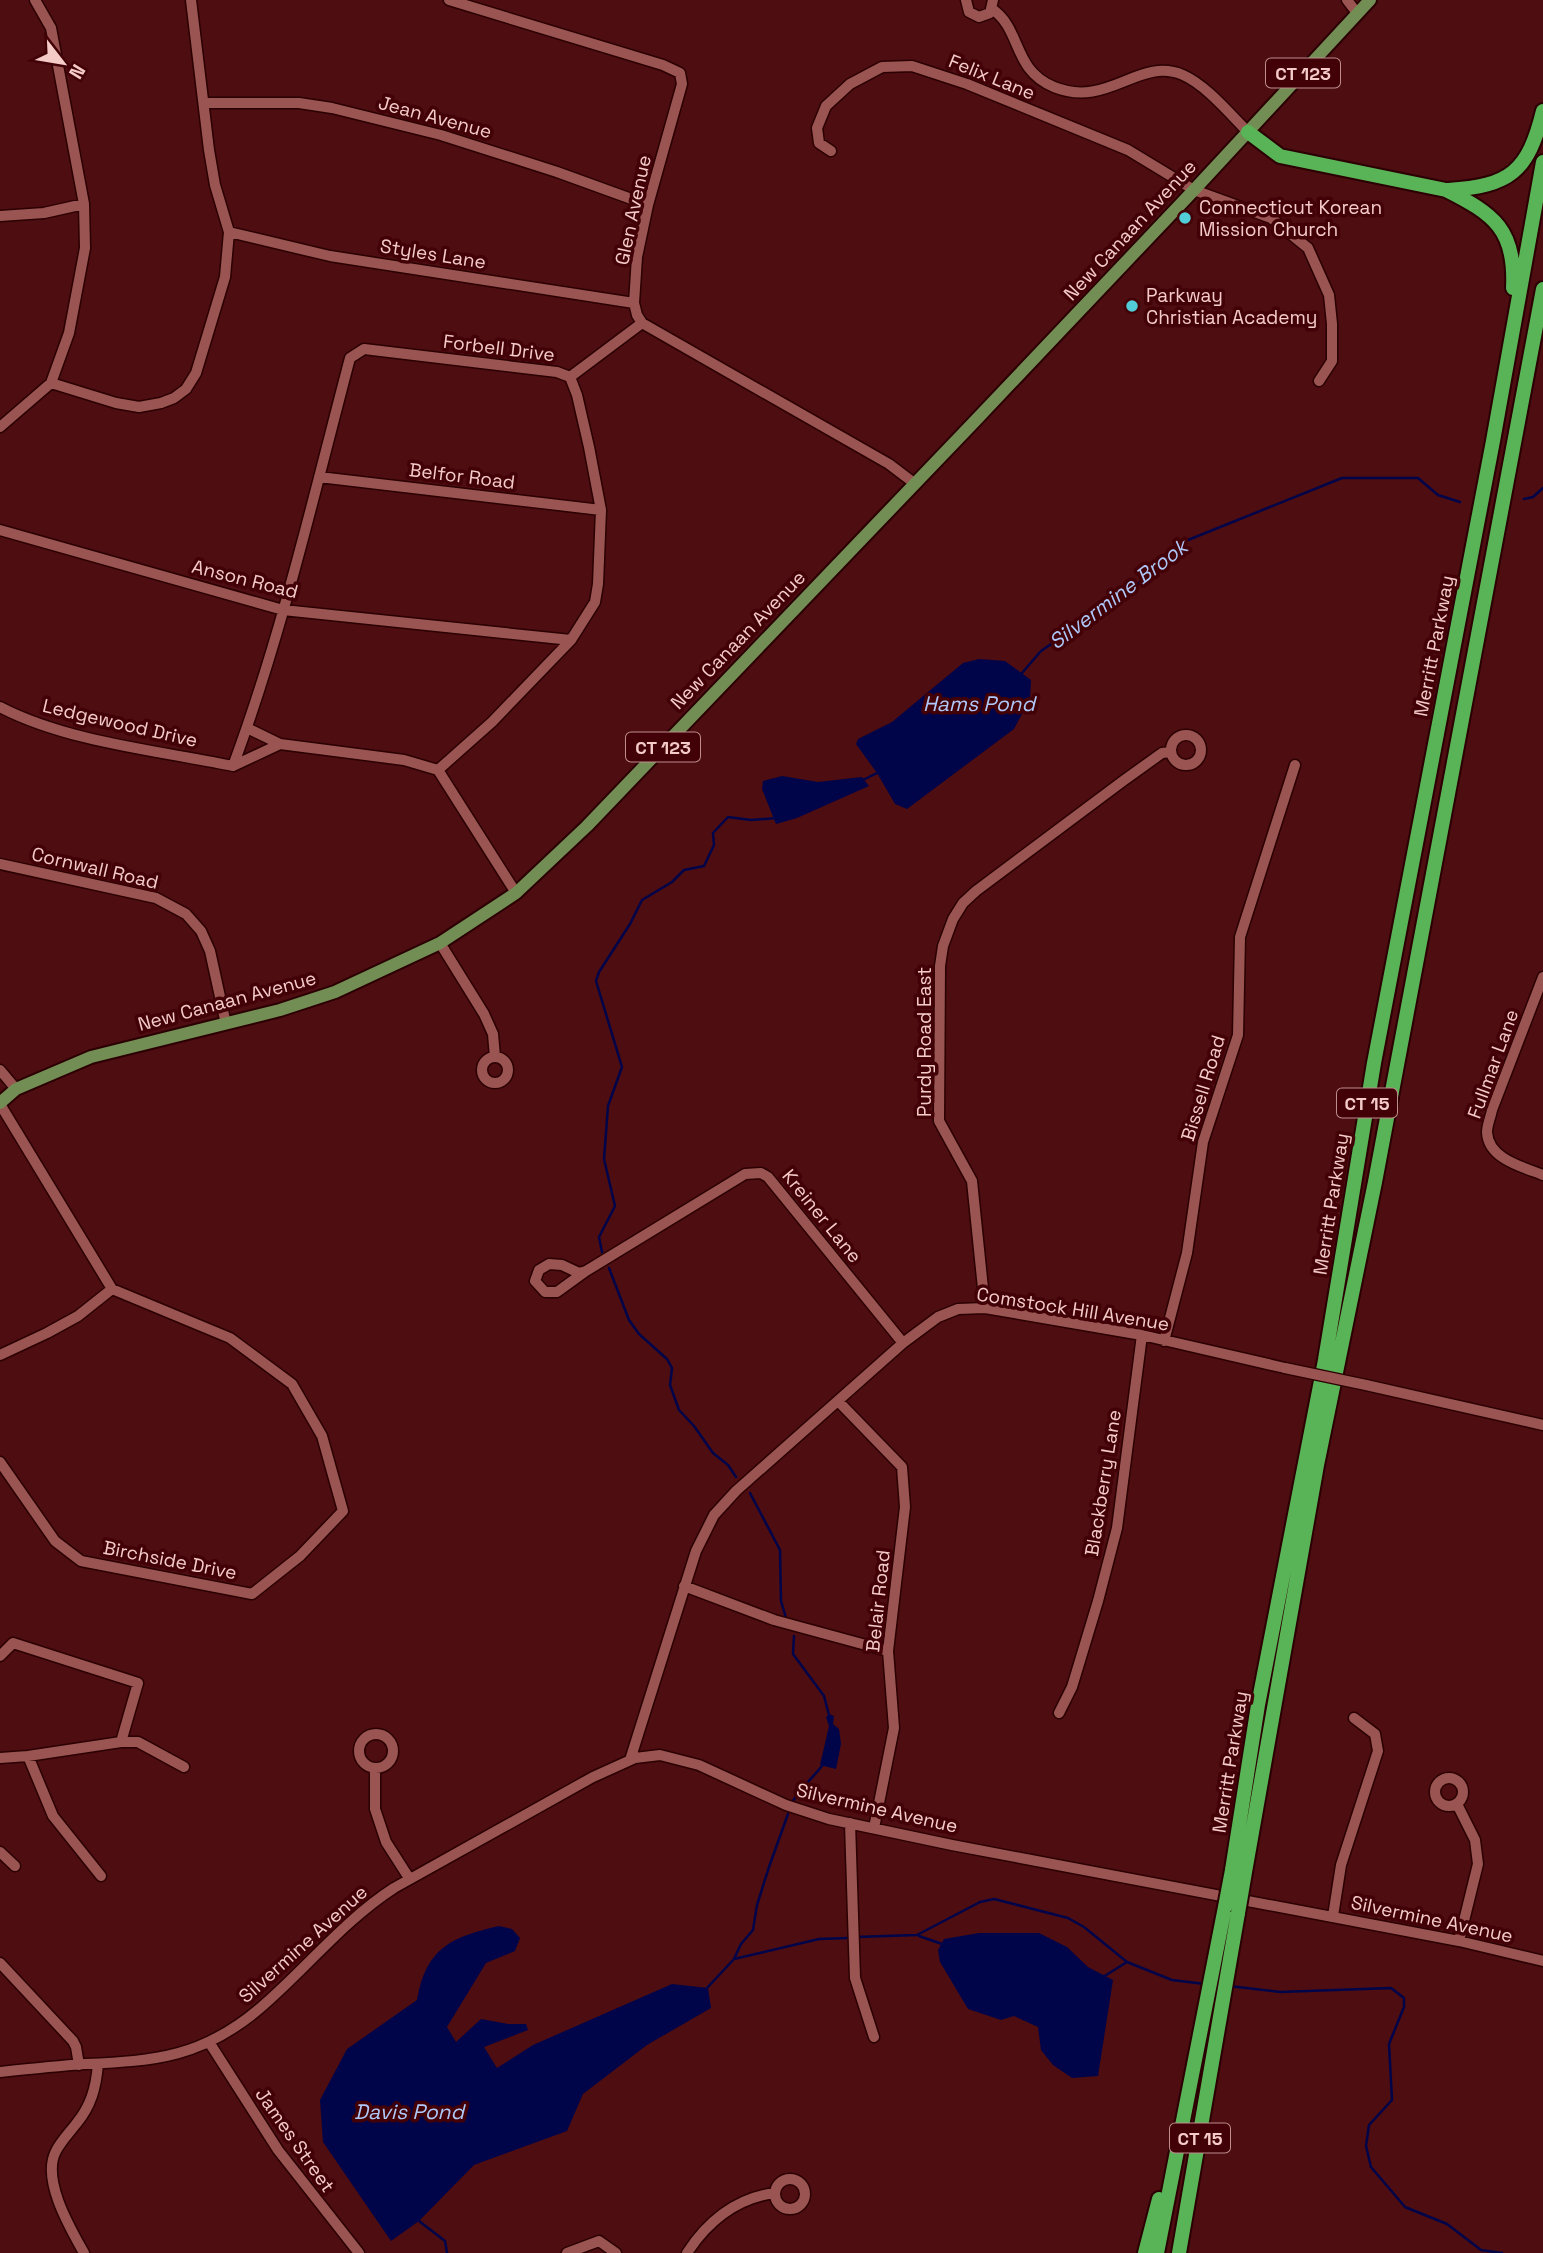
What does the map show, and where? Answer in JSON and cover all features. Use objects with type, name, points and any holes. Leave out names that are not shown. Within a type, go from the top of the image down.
[{"type":"highway","points":[[1446,190],[1485,186],[1512,173],[1530,153],[1543,111]]},
{"type":"highway","points":[[1248,132],[1280,156],[1446,190],[1487,212],[1506,237],[1513,256],[1511,338]]},
{"type":"highway","name":"Merritt Parkway","points":[[1238,1871],[1258,1705],[1325,1360],[1374,1063],[1543,162]]},
{"type":"highway","name":"Merritt Parkway","points":[[1181,2253],[1211,2020],[1215,1955],[1231,1910],[1317,1465],[1381,1155],[1543,289]]},
{"type":"highway","name":"Merritt Parkway","points":[[1157,2253],[1183,2121],[1231,1955],[1231,1910]]},
{"type":"highway","points":[[1145,2253],[1183,2121]]},
{"type":"main road","name":"New Canaan Avenue","points":[[0,1103],[16,1089],[91,1057],[323,997],[440,943],[516,893],[587,826],[1194,190],[1370,0]]},
{"type":"street","points":[[0,427],[51,383],[69,333],[85,248],[84,204],[51,29],[35,0]]},
{"type":"street","points":[[51,383],[116,403],[139,407],[174,398],[186,388],[196,373],[225,277],[229,232],[215,184],[209,150],[191,0]]},
{"type":"street","name":"Glen Avenue","points":[[449,0],[663,65],[680,73],[682,84],[648,205],[637,257],[634,303],[642,323]]},
{"type":"street","points":[[966,0],[967,9],[974,16],[985,16],[993,5],[1006,24],[1028,69],[1047,84],[1069,92],[1090,93],[1102,91],[1140,75],[1176,72],[1200,87],[1248,132]]},
{"type":"street","points":[[1348,0],[1357,13]]},
{"type":"street","name":"Felix Lane","points":[[831,151],[819,143],[817,128],[826,106],[850,84],[881,67],[912,66],[967,84],[1128,150],[1194,190],[1271,218],[1308,248],[1329,295],[1332,324],[1332,361],[1319,381]]},
{"type":"street","name":"Jean Avenue","points":[[205,103],[299,103],[332,108],[441,135],[557,172],[648,205]]},
{"type":"street","points":[[0,216],[44,212],[84,204]]},
{"type":"street","name":"Styles Lane","points":[[229,232],[330,256],[634,303]]},
{"type":"street","points":[[570,377],[642,323],[889,464],[914,484]]},
{"type":"street","name":"Forbell Drive","points":[[233,766],[283,610],[351,358],[364,349],[557,372],[570,377],[577,394],[601,510],[595,602],[571,640],[492,722],[438,770]]},
{"type":"street","name":"Belfor Road","points":[[319,477],[601,510]]},
{"type":"street","name":"Anson Road","points":[[0,530],[283,610],[571,640]]},
{"type":"street","name":"Ledgewood Drive","points":[[0,707],[42,725],[110,742],[233,766]]},
{"type":"street","points":[[247,728],[280,744],[404,760],[438,770],[516,893]]},
{"type":"street","points":[[233,766],[280,744]]},
{"type":"street","name":"Purdy Road East","points":[[985,1308],[972,1181],[939,1121],[940,966],[947,930],[963,903],[976,891],[1162,753],[1171,752]]},
{"type":"street","name":"Bissell Road","points":[[1164,1341],[1187,1254],[1203,1142],[1238,1035],[1240,937],[1295,765]]},
{"type":"street","name":"Cornwall Road","points":[[0,864],[156,898],[186,914],[201,931],[210,951],[226,1024]]},
{"type":"street","points":[[440,943],[484,1014],[493,1034],[495,1057]]},
{"type":"street","name":"Fullmar Lane","points":[[1543,977],[1492,1110],[1487,1132],[1491,1146],[1507,1160],[1543,1175]]},
{"type":"street","points":[[0,1070],[16,1089]]},
{"type":"street","points":[[0,1103],[112,1289],[78,1316],[47,1334],[0,1355]]},
{"type":"street","name":"Kreiner Lane","points":[[586,1271],[579,1273],[562,1265],[549,1264],[540,1270],[535,1281],[545,1292],[557,1292],[586,1271],[745,1174],[761,1173],[768,1177],[903,1343]]},
{"type":"street","name":"Birchside Drive","points":[[0,1462],[55,1541],[81,1561],[251,1594],[300,1556],[343,1511],[322,1436],[292,1384],[230,1338],[112,1289]]},
{"type":"street","name":"Comstock Hill Avenue","points":[[630,1760],[684,1586],[705,1531],[725,1502],[903,1343],[937,1317],[958,1309],[985,1308],[1142,1335],[1543,1425]]},
{"type":"street","name":"Blackberry Lane","points":[[1059,1713],[1072,1687],[1118,1528],[1142,1335]]},
{"type":"street","name":"Belair Road","points":[[839,1402],[902,1467],[905,1507],[888,1651],[894,1728],[874,1828]]},
{"type":"street","points":[[684,1586],[774,1620],[888,1651]]},
{"type":"street","points":[[0,1656],[13,1643],[138,1683],[121,1742]]},
{"type":"street","points":[[1333,1916],[1341,1866],[1378,1751],[1375,1734],[1354,1717]]},
{"type":"street","points":[[0,1758],[138,1742],[184,1767]]},
{"type":"street","name":"Silvermine Avenue","points":[[0,2071],[154,2060],[209,2042],[250,2016],[365,1909],[409,1878],[630,1760],[649,1755],[678,1758],[805,1813],[965,1847],[1459,1941],[1543,1961]]},
{"type":"street","points":[[29,1756],[53,1816],[101,1876]]},
{"type":"street","points":[[375,1769],[375,1809],[386,1842],[409,1878]]},
{"type":"street","points":[[1457,1804],[1475,1840],[1478,1864],[1459,1941]]},
{"type":"street","points":[[850,1823],[854,1967],[858,1989],[874,2037]]},
{"type":"street","points":[[0,1852],[15,1866]]},
{"type":"street","points":[[0,1964],[73,2042],[79,2065]]},
{"type":"street","name":"James Street","points":[[209,2042],[278,2150],[359,2253]]},
{"type":"street","points":[[84,2253],[59,2202],[51,2166],[56,2150],[90,2104],[98,2064]]},
{"type":"street","points":[[687,2253],[697,2237],[727,2209],[775,2193]]},
{"type":"street","points":[[567,2253],[599,2241],[616,2253]]},
{"type":"water","name":"Hams Pond","points":[[979,659],[1005,661],[1031,680],[1030,699],[1014,729],[907,809],[895,804],[856,744],[858,739],[892,722],[963,663]]},
{"type":"water","points":[[782,776],[818,782],[862,777],[869,786],[797,818],[776,824],[762,789],[763,781]]},
{"type":"water","points":[[829,1714],[834,1716],[833,1724],[839,1729],[841,1744],[836,1769],[820,1765],[829,1726],[826,1717]]},
{"type":"water","name":"Davis Pond","points":[[499,1926],[512,1929],[520,1938],[515,1951],[486,1963],[447,2027],[456,2042],[481,2019],[526,2024],[528,2030],[484,2047],[497,2068],[533,2045],[672,1984],[708,1988],[711,2008],[647,2045],[583,2094],[567,2131],[474,2165],[419,2221],[391,2241],[323,2142],[320,2100],[347,2049],[417,2000],[427,1968],[443,1948],[467,1935]]},
{"type":"water","points":[[979,1933],[1039,1933],[1067,1947],[1088,1967],[1113,1980],[1098,2076],[1072,2078],[1053,2065],[1041,2050],[1038,2027],[1014,2016],[1001,2020],[968,2009],[940,1962],[938,1950],[944,1939]]},
{"type":"waterway","name":"Silvermine Brook","points":[[1022,673],[1041,651],[1137,585],[1183,542],[1342,478],[1418,478],[1438,495],[1460,502]]},
{"type":"waterway","name":"Silvermine Brook","points":[[1524,499],[1533,497],[1543,488]]},
{"type":"waterway","name":"Silvermine Brook","points":[[863,780],[879,772]]},
{"type":"waterway","name":"Silvermine Brook","points":[[602,1252],[599,1237],[615,1206],[604,1159],[608,1106],[622,1067],[596,981],[599,972],[642,900],[672,882],[684,870],[704,866],[714,845],[713,833],[728,817],[751,820],[777,818]]},
{"type":"waterway","name":"Silvermine Brook","points":[[609,1268],[629,1320],[639,1334],[667,1359],[672,1368],[670,1385],[679,1410],[736,1477]]},
{"type":"waterway","name":"Silvermine Brook","points":[[750,1493],[780,1550],[781,1601],[786,1618]]},
{"type":"waterway","name":"Silvermine Brook","points":[[794,1636],[793,1654],[824,1696],[829,1715]]},
{"type":"waterway","name":"Silvermine Brook","points":[[793,1801],[825,1762]]},
{"type":"waterway","name":"Silvermine Brook","points":[[734,1959],[741,1944],[753,1930],[757,1905],[788,1814]]},
{"type":"waterway","points":[[856,1937],[917,1935],[980,1902],[994,1899],[1068,1918],[1084,1927],[1127,1962],[1172,1980],[1205,1984]]},
{"type":"waterway","points":[[919,1936],[942,1944]]},
{"type":"waterway","points":[[707,1988],[734,1959],[819,1939],[849,1938]]},
{"type":"waterway","points":[[1103,1977],[1127,1962]]},
{"type":"waterway","points":[[1229,1986],[1280,1992],[1391,1988],[1404,1998],[1404,2007],[1389,2044],[1392,2100],[1369,2125],[1366,2146],[1371,2167],[1405,2207],[1447,2224],[1481,2250],[1502,2253]]},
{"type":"waterway","points":[[419,2219],[445,2241],[447,2253]]},
{"type":"place","name":"Connecticut Korean Mission Church","points":[[1185,218]]},
{"type":"place","name":"Parkway Christian Academy","points":[[1132,306]]}]
